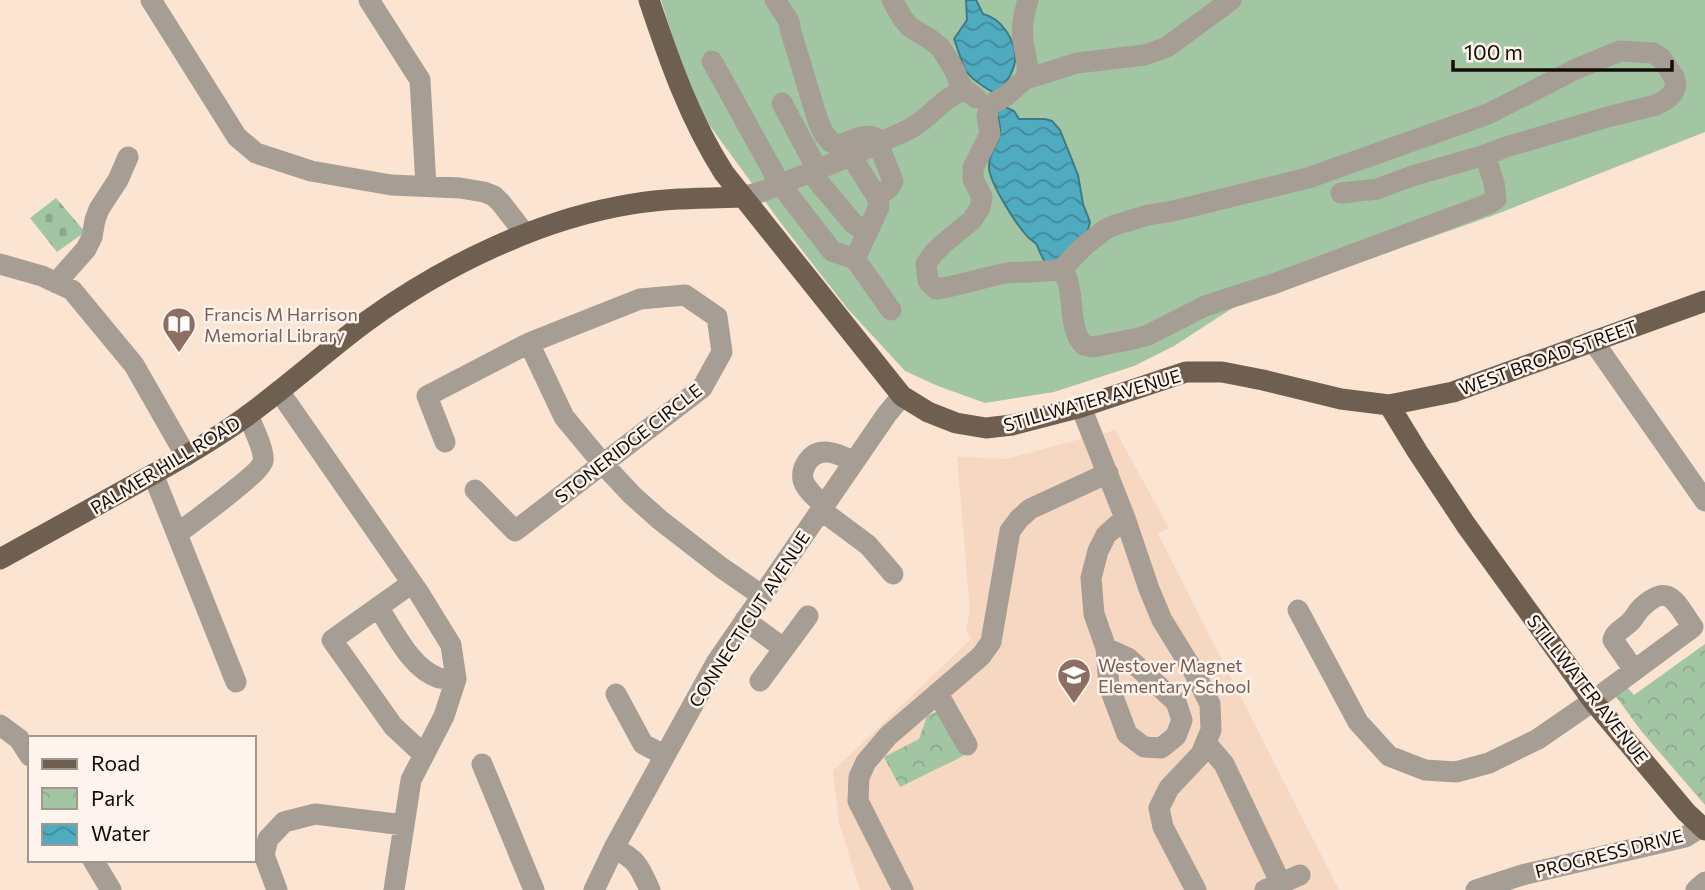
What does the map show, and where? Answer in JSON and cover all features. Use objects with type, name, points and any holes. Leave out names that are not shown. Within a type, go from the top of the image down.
[{"type":"main road","name":"STILLWATER AVENUE","points":[[649,0],[665,51],[711,153],[902,396],[928,412],[956,423],[986,428],[1012,425],[1081,407],[1186,372],[1222,372],[1341,399],[1389,405],[1466,525],[1593,701],[1686,812],[1703,828]]},
{"type":"main road","name":"PALMER HILL ROAD","points":[[0,559],[186,456],[248,415],[367,321],[467,261],[548,224],[630,205],[679,199],[743,197]]},
{"type":"main road","name":"WEST BROAD STREET","points":[[1389,405],[1453,392],[1705,301]]},
{"type":"street","points":[[151,0],[237,137],[256,153],[311,171],[391,185],[484,191],[494,196],[525,234]]},
{"type":"street","points":[[369,0],[420,80],[426,186]]},
{"type":"street","points":[[775,0],[789,21],[812,104],[824,134],[831,142],[839,145],[865,135],[876,136],[881,145],[893,181],[889,188],[877,197]]},
{"type":"street","points":[[892,0],[910,27],[940,48],[965,90],[990,106]]},
{"type":"street","points":[[1028,0],[1023,22],[1028,73],[1015,89],[990,106],[987,116],[990,134],[973,168],[973,179],[982,197],[980,208],[926,264],[928,281],[936,289],[996,275],[1062,269],[1106,229],[1124,222],[1308,178],[1488,114],[1576,69],[1620,51],[1653,53],[1661,58],[1674,77],[1676,85],[1673,93],[1656,105],[1506,147],[1377,189],[1341,193]]},
{"type":"street","points":[[1025,79],[1077,63],[1130,58],[1157,52],[1231,0]]},
{"type":"street","points":[[712,61],[780,184],[832,251],[855,259],[891,310]]},
{"type":"street","points":[[743,197],[881,145],[913,127],[955,93],[965,90]]},
{"type":"street","points":[[782,103],[814,171],[853,223],[867,233]]},
{"type":"street","points":[[1062,269],[1068,278],[1075,326],[1084,345],[1093,347],[1134,340],[1205,306],[1273,284],[1488,204],[1496,199],[1496,194],[1485,155]]},
{"type":"street","points":[[850,156],[877,197],[878,207],[855,259]]},
{"type":"street","points":[[57,283],[86,249],[99,209],[118,180],[128,157]]},
{"type":"street","points":[[0,264],[42,276],[72,290],[134,365],[186,456]]},
{"type":"street","name":"STONERIDGE CIRCLE","points":[[445,442],[427,396],[529,342],[640,299],[685,295],[717,317],[722,352],[702,388],[515,531],[475,490]]},
{"type":"street","points":[[1594,341],[1705,501]]},
{"type":"street","points":[[529,342],[564,417],[603,464],[660,520],[761,595]]},
{"type":"street","points":[[279,391],[412,583],[451,645],[456,679],[444,716],[411,780],[394,890]]},
{"type":"street","name":"CONNECTICUT AVENUE","points":[[594,890],[664,755],[716,663],[822,507],[902,396]]},
{"type":"street","points":[[1081,407],[1162,620],[1210,704],[1211,730],[1201,754],[1169,788],[1159,808],[1163,827],[1196,890]]},
{"type":"street","points":[[177,534],[262,465],[264,457],[248,415]]},
{"type":"street","points":[[854,462],[838,453],[817,453],[809,458],[803,468],[803,480],[822,507],[868,545],[893,574]]},
{"type":"street","points":[[903,890],[859,801],[859,778],[866,762],[888,736],[981,656],[991,642],[1010,531],[1018,519],[1030,509],[1108,473]]},
{"type":"street","points":[[153,474],[236,682]]},
{"type":"street","points":[[1106,648],[1128,658],[1176,702],[1182,720],[1176,736],[1161,748],[1144,747],[1127,734],[1109,686],[1106,648],[1094,614],[1091,578],[1098,551],[1106,535],[1125,518]]},
{"type":"street","points":[[412,583],[332,640],[393,726],[423,754]]},
{"type":"street","points":[[379,607],[413,660],[433,675],[456,679]]},
{"type":"street","points":[[1298,610],[1358,722],[1389,756],[1425,770],[1456,772],[1489,763],[1538,738],[1634,670]]},
{"type":"street","points":[[760,681],[808,616]]},
{"type":"street","points":[[745,620],[783,648]]},
{"type":"street","points":[[616,694],[643,744],[664,755]]},
{"type":"street","points":[[938,694],[967,745]]},
{"type":"street","points":[[0,725],[19,739],[28,753]]},
{"type":"street","points":[[1206,743],[1224,764],[1282,883]]},
{"type":"street","points":[[482,764],[534,890]]},
{"type":"street","points":[[277,890],[264,855],[268,839],[284,822],[315,814],[404,825]]},
{"type":"street","name":"PROGRESS DRIVE","points":[[1476,890],[1522,875],[1685,837],[1703,828]]},
{"type":"street","points":[[615,848],[631,857],[640,867],[650,890]]},
{"type":"street","points":[[94,862],[111,890]]},
{"type":"street","points":[[1696,890],[1705,882]]},
{"type":"path","points":[[1698,796],[1705,791]]},
{"type":"shaded area","name":"Westover Magnet Elementary School","points":[[1115,430],[1169,528],[1158,534],[1339,890],[860,890],[839,822],[833,771],[971,639],[966,629],[970,612],[957,457],[1006,459]]},
{"type":"green space","points":[[661,0],[1705,0],[1705,132],[1497,214],[1302,283],[1245,300],[1174,346],[1134,366],[1054,392],[985,403],[905,371],[847,308],[710,126],[688,87]]},
{"type":"green space","points":[[56,198],[85,232],[57,252],[30,218]]},
{"type":"green space","points":[[1705,644],[1705,805],[1642,732],[1614,694],[1626,686],[1634,695]]},
{"type":"green space","points":[[942,709],[967,754],[900,787],[884,757],[919,739],[927,716]]},
{"type":"water","points":[[966,0],[976,0],[983,14],[1002,25],[1013,46],[1015,61],[1012,70],[997,94],[968,74],[954,39],[967,20]]},
{"type":"water","points":[[1003,106],[1014,111],[1019,119],[1052,121],[1060,130],[1078,175],[1083,204],[1090,222],[1087,234],[1063,260],[1047,264],[1045,262],[1037,245],[1011,214],[993,182],[990,158],[1000,132],[997,114]]},
{"type":"place","name":"Francis M Harrison Memorial Library","points":[[179,354]]},
{"type":"place","name":"Westover Magnet Elementary School","points":[[1074,705]]}]
